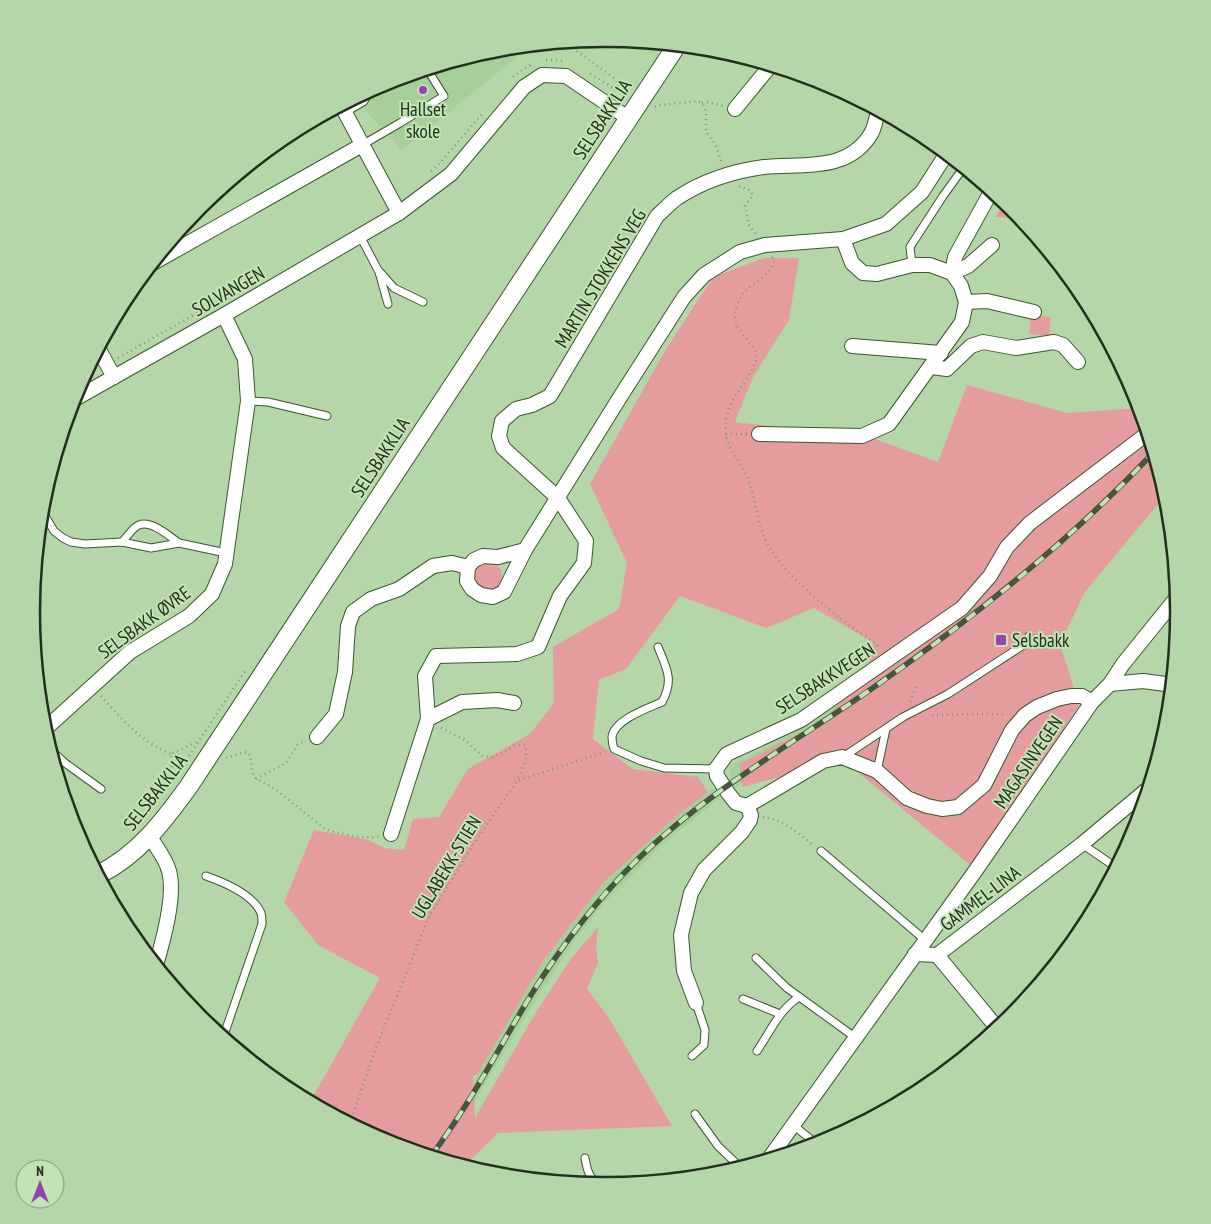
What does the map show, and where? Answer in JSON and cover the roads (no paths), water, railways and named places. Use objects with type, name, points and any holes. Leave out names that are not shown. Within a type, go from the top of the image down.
[{"type":"street","name":"SELSBAKKLIA","points":[[103,872],[126,858],[150,837],[194,779],[673,51]]},
{"type":"street","points":[[735,109],[766,71]]},
{"type":"street","name":"SOLVANGEN","points":[[84,394],[399,213],[451,174],[524,87],[542,75],[566,76],[628,118]]},
{"type":"street","points":[[344,111],[399,213]]},
{"type":"street","name":"MARTIN STOKKENS VEG","points":[[391,834],[428,719],[425,676],[436,656],[518,654],[538,647],[560,596],[584,563],[586,541],[558,498],[503,448],[499,436],[502,420],[516,409],[532,405],[550,396],[657,216],[676,199],[697,186],[728,175],[764,167],[809,166],[833,162],[857,151],[872,131],[876,116]]},
{"type":"street","points":[[168,255],[362,144]]},
{"type":"street","points":[[525,550],[498,557],[483,556],[474,560],[468,567],[468,581],[472,589],[481,595],[493,597],[504,592],[525,550],[684,297],[704,274],[740,252],[765,245],[843,239],[886,224],[922,192],[944,158]]},
{"type":"street","points":[[759,434],[862,436],[888,424],[962,322],[966,302],[961,286],[952,272],[955,257],[988,197]]},
{"type":"street","points":[[843,239],[852,263],[863,273],[876,274],[912,265],[930,265],[952,272],[968,266],[992,245]]},
{"type":"street","points":[[966,302],[987,301],[1034,312]]},
{"type":"street","name":"SELSBAKK ØVRE","points":[[51,723],[130,652],[189,616],[212,594],[224,564],[248,401],[245,359],[224,315]]},
{"type":"street","points":[[931,367],[947,369],[971,346],[983,342],[1016,348],[1054,342],[1063,345],[1078,362]]},
{"type":"street","points":[[852,346],[941,353]]},
{"type":"street","points":[[102,355],[114,376]]},
{"type":"street","name":"SELSBAKKVEGEN","points":[[716,769],[727,754],[801,720],[962,608],[990,576],[1007,547],[1030,523],[1143,437]]},
{"type":"street","points":[[317,737],[336,714],[345,672],[348,626],[353,612],[371,599],[399,589],[433,566],[452,563],[468,567]]},
{"type":"street","name":"MAGASINVEGEN","points":[[915,954],[976,870],[1092,702],[1110,684],[1171,605]]},
{"type":"street","points":[[1110,684],[1144,681],[1166,684]]},
{"type":"street","points":[[749,810],[823,762],[842,757],[877,771],[907,798],[927,806],[942,809],[958,807],[984,785],[1012,730],[1025,715],[1037,707],[1071,696],[1082,696],[1092,702]]},
{"type":"street","points":[[428,719],[462,702],[497,700],[514,704]]},
{"type":"street","points":[[716,769],[717,776],[732,798],[749,810]]},
{"type":"street","name":"GAMMEL-LINA","points":[[915,954],[937,955],[1139,798]]},
{"type":"street","points":[[696,1003],[684,971],[681,936],[691,893],[704,870],[742,832],[750,820],[749,810]]},
{"type":"street","points":[[150,837],[164,858],[170,873],[170,898],[158,957]]},
{"type":"street","points":[[774,1151],[915,954]]},
{"type":"street","points":[[937,955],[993,1023]]},
{"type":"lane","points":[[362,144],[444,96],[431,75]]},
{"type":"lane","points":[[912,265],[910,247],[942,196],[960,172]]},
{"type":"lane","points":[[360,236],[380,272],[394,288],[423,302]]},
{"type":"lane","points":[[380,272],[388,304]]},
{"type":"lane","points":[[248,401],[268,402],[327,416]]},
{"type":"lane","points":[[48,520],[54,531],[62,538],[71,542],[85,544],[122,542],[151,548],[180,543]]},
{"type":"lane","points":[[122,542],[138,525],[143,524],[158,529],[180,543],[226,553]]},
{"type":"lane","points":[[842,757],[903,717],[948,694],[1025,644],[1029,636]]},
{"type":"lane","points":[[658,647],[667,670],[669,689],[662,702],[639,711],[618,726],[612,736],[614,749],[641,762],[664,768],[716,769]]},
{"type":"lane","points":[[877,771],[886,729]]},
{"type":"lane","points":[[59,757],[101,789]]},
{"type":"lane","points":[[1082,844],[1112,864]]},
{"type":"lane","name":"GAMMEL-LINA","points":[[820,851],[925,940]]},
{"type":"lane","points":[[206,876],[230,885],[254,903],[261,913],[262,924],[226,1030]]},
{"type":"lane","points":[[756,958],[787,988],[856,1038]]},
{"type":"lane","points":[[757,1051],[780,1014],[790,1003],[799,997]]},
{"type":"lane","points":[[743,999],[780,1014]]},
{"type":"lane","points":[[692,1056],[704,1045],[705,1030],[696,1003]]},
{"type":"lane","points":[[695,1114],[718,1146],[735,1162]]},
{"type":"lane","points":[[792,1125],[810,1139]]},
{"type":"lane","points":[[586,1158],[587,1170],[591,1177]]},
{"type":"railway","points":[[435,1150],[471,1097],[555,958],[595,906],[639,858],[665,834],[720,791],[867,692],[1017,580],[1087,518],[1149,457]]},
{"type":"place","name":"Hallset skole","points":[[423,90]]},
{"type":"place","name":"Selsbakk","points":[[1001,640]]}]
